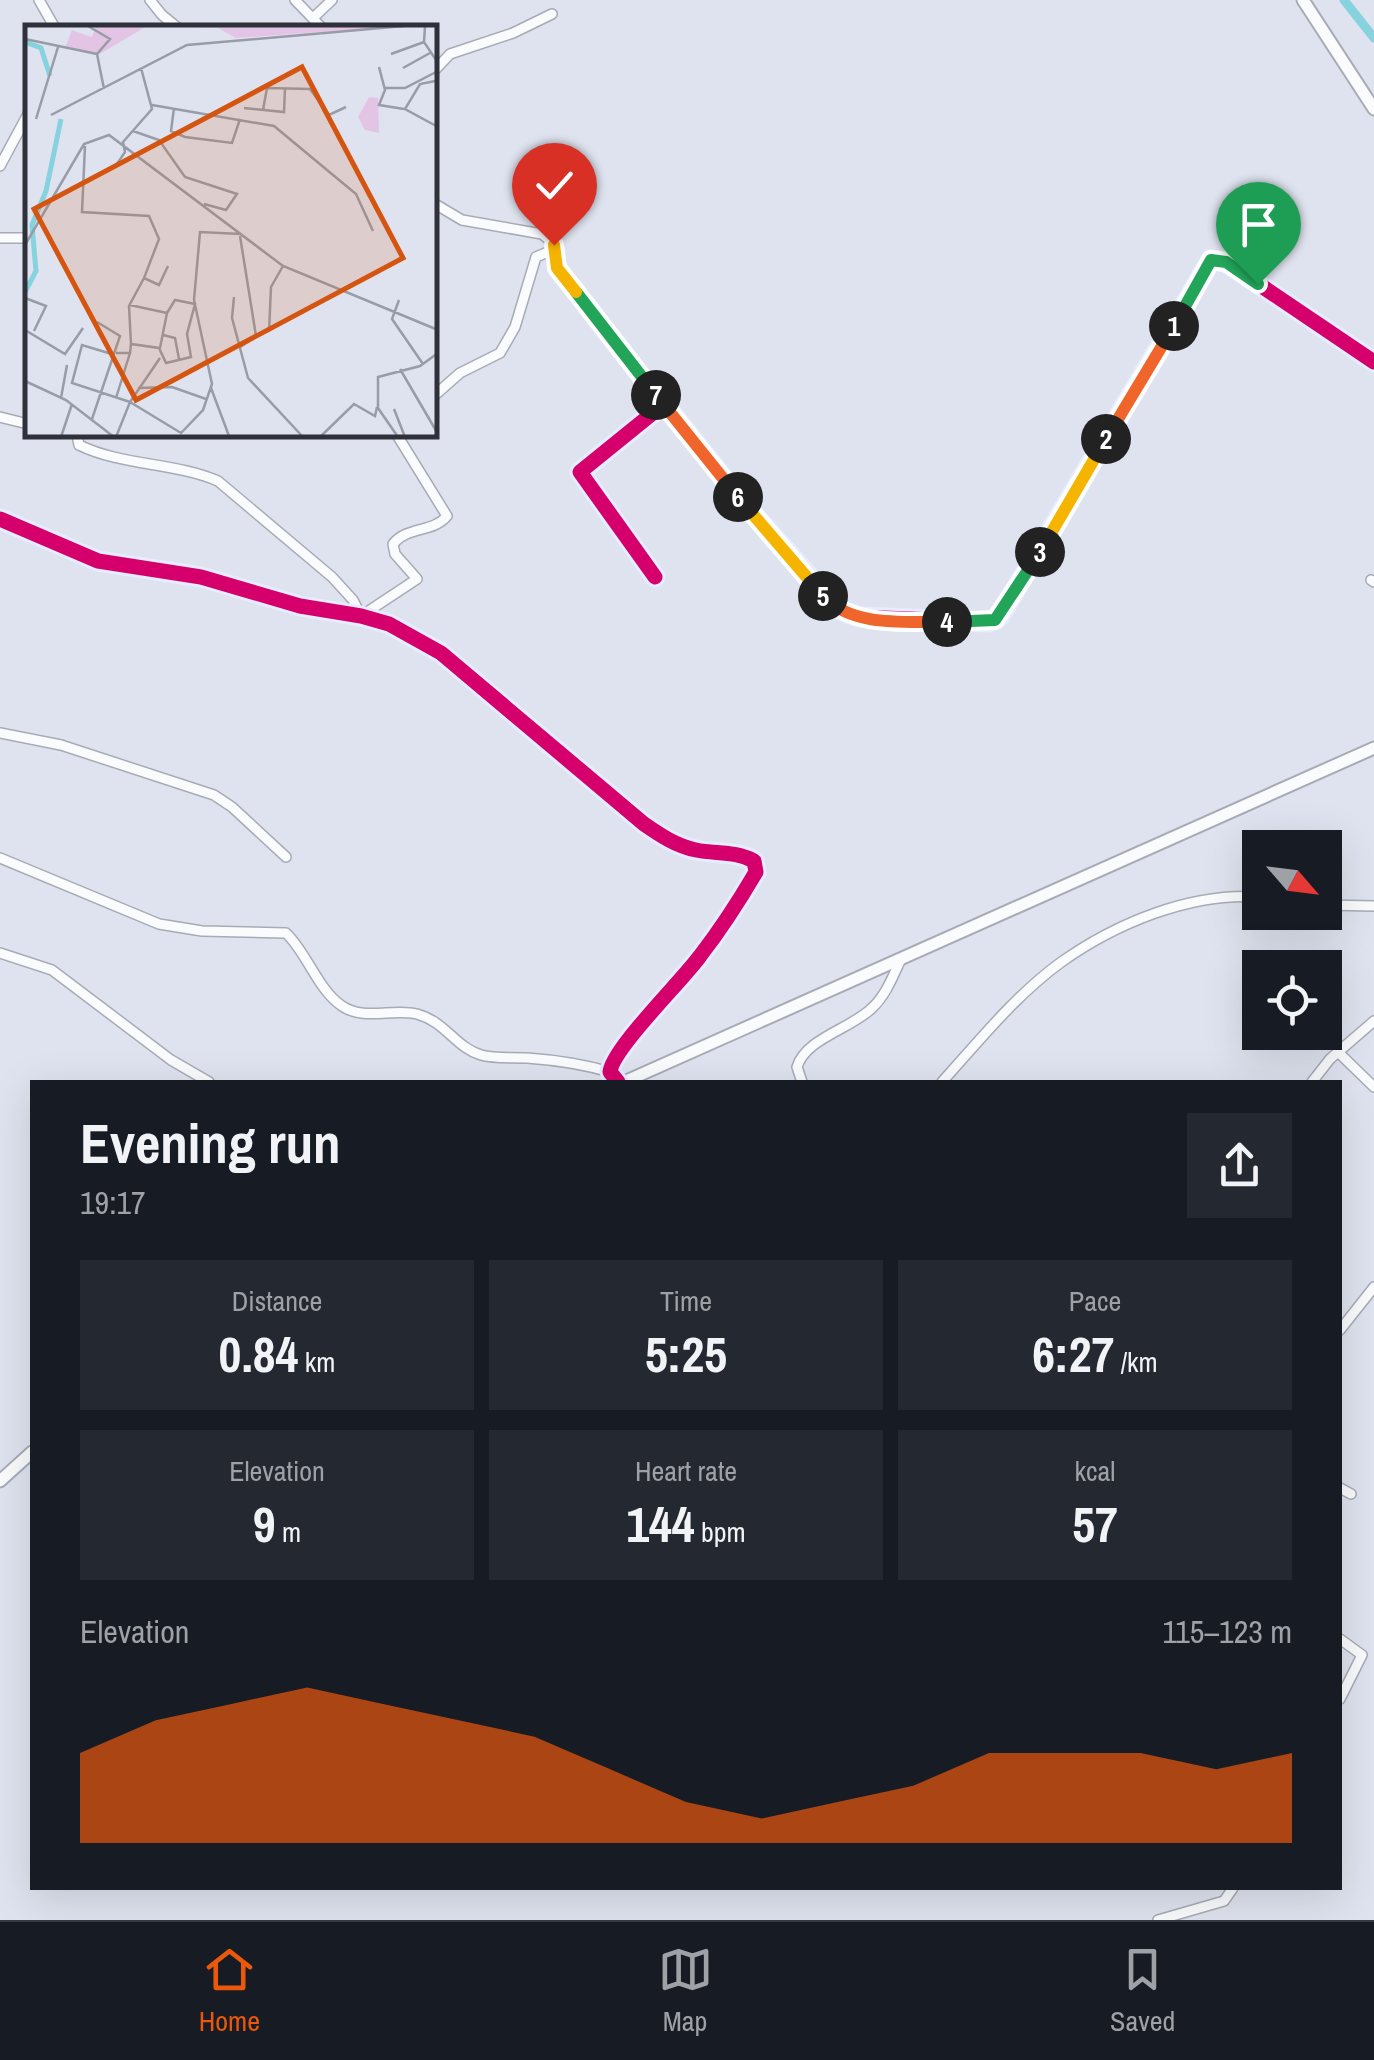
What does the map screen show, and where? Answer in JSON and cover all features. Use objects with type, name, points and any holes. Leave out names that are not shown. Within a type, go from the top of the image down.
[{"type":"main road","points":[[1303,0],[1374,109]]},
{"type":"main road","points":[[626,1080],[1374,748]]},
{"type":"main road","points":[[0,1481],[30,1454]]},
{"type":"street","points":[[39,0],[53,25]]},
{"type":"street","points":[[150,0],[174,25]]},
{"type":"street","points":[[295,0],[320,25]]},
{"type":"street","points":[[314,18],[332,0]]},
{"type":"street","points":[[438,67],[450,54],[513,33],[552,14]]},
{"type":"street","points":[[0,166],[25,120]]},
{"type":"street","points":[[438,206],[462,220],[542,234],[552,242],[557,268],[753,515],[838,610],[858,617],[988,622],[1000,616],[1211,260],[1226,262],[1374,362]]},
{"type":"street","points":[[438,392],[460,373],[500,353],[514,327],[536,257],[555,249]]},
{"type":"street","points":[[655,577],[580,472],[665,407]]},
{"type":"street","points":[[0,416],[25,423]]},
{"type":"street","points":[[75,438],[79,445],[101,456],[200,473],[218,481],[332,577],[353,600],[361,616]]},
{"type":"street","points":[[361,616],[416,579],[393,544],[400,536],[434,527],[446,516],[399,438]]},
{"type":"street","points":[[0,519],[98,561],[201,577],[300,606],[388,624],[442,653],[669,841],[696,850],[740,855],[757,866],[732,913],[668,996],[615,1055],[610,1072]]},
{"type":"street","points":[[0,733],[61,745],[214,795],[286,857]]},
{"type":"street","points":[[0,858],[159,924],[202,931],[286,933],[332,997],[349,1010],[420,1015],[443,1025],[462,1045],[482,1055],[567,1062],[610,1072],[619,1080]]},
{"type":"street","points":[[944,1080],[1020,998],[1061,963],[1103,938],[1181,904],[1242,896]]},
{"type":"street","points":[[1342,905],[1374,906]]},
{"type":"street","points":[[0,953],[52,970],[205,1080]]},
{"type":"street","points":[[801,1080],[797,1067],[804,1053],[870,1011],[902,958]]},
{"type":"street","points":[[1314,1080],[1338,1052],[1374,1022]]},
{"type":"street","points":[[1338,1052],[1374,1088]]},
{"type":"street","points":[[1342,1327],[1374,1287]]},
{"type":"street","points":[[1342,1489],[1351,1494]]},
{"type":"street","points":[[1342,1640],[1362,1655],[1342,1694]]},
{"type":"street","points":[[1158,1920],[1224,1902],[1232,1890]]},
{"type":"waterway","points":[[1344,0],[1374,38]]},
{"type":"cycle path","points":[[655,577],[580,472],[659,408],[670,411],[741,500],[838,609],[858,617],[988,622],[1000,616],[1211,260],[1226,262],[1374,362]]},
{"type":"cycle path","points":[[0,519],[98,561],[201,577],[300,606],[389,624],[441,653],[656,832],[689,848],[754,861],[756,872],[715,936],[622,1048],[610,1072],[616,1080]]},
{"type":"route","points":[[554,245],[557,268],[665,407],[828,601],[838,610],[858,617],[896,620],[974,623],[1000,616],[1178,320],[1206,266],[1211,260],[1226,262],[1258,284]]}]
